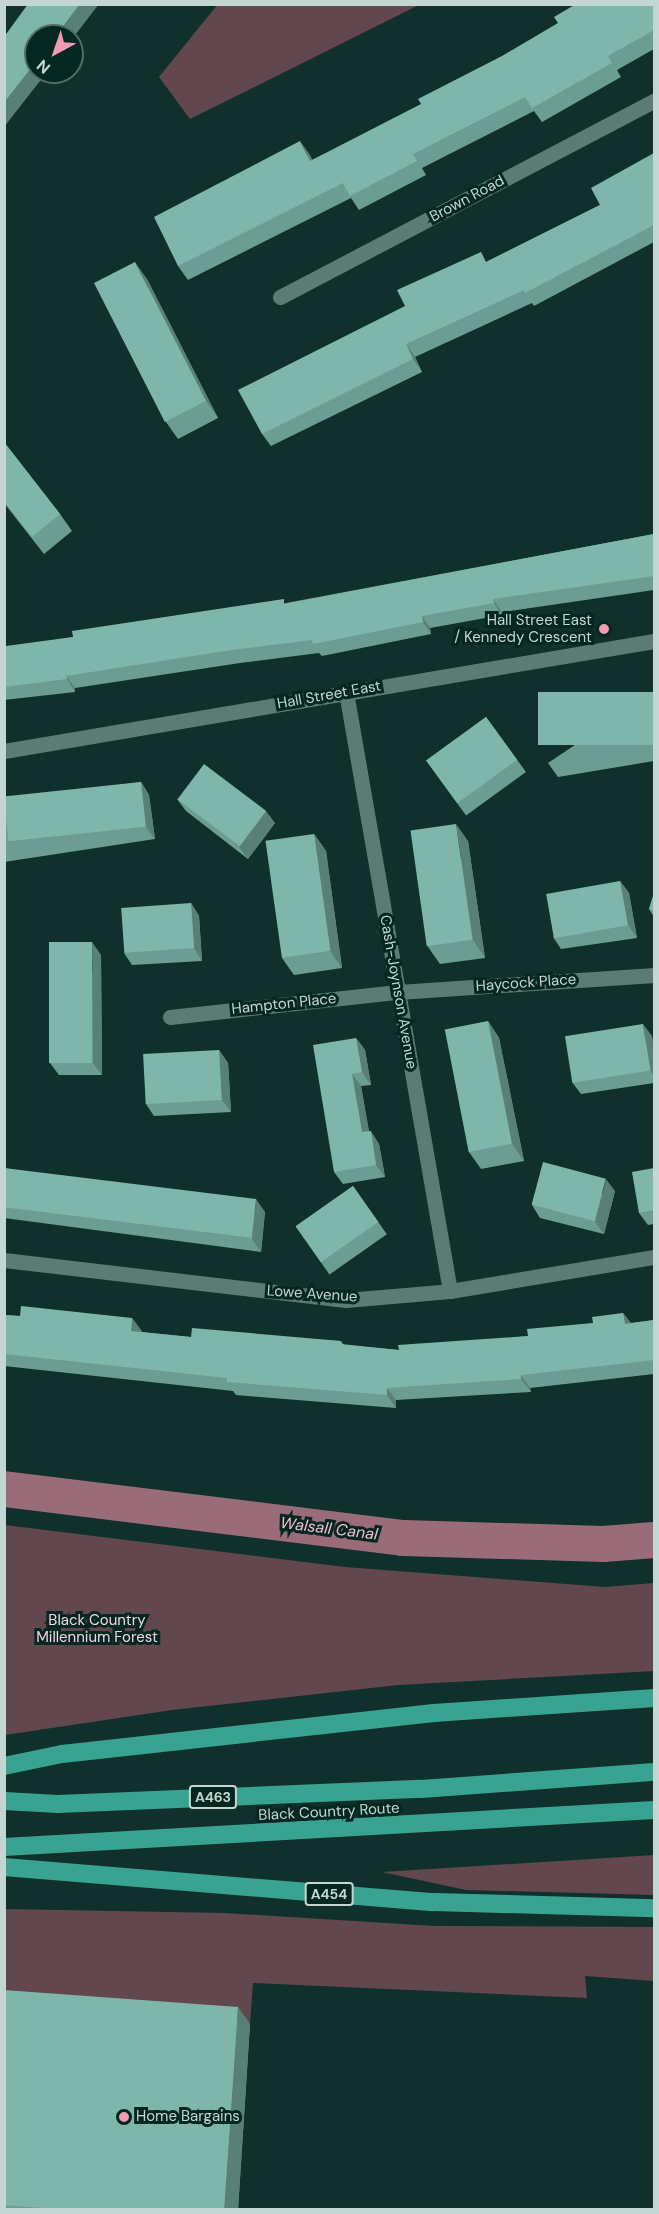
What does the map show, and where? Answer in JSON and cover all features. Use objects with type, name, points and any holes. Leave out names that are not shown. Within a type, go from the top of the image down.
[{"type":"highway","points":[[4,1766],[62,1754],[422,1714],[654,1698]]},
{"type":"highway","name":"Black Country Route","points":[[4,1801],[58,1804],[421,1789],[654,1772]]},
{"type":"highway","name":"Black Country Route","points":[[4,1847],[654,1810]]},
{"type":"highway","name":"A454","points":[[4,1867],[435,1902],[654,1908]]},
{"type":"street","name":"Brown Road","points":[[280,297],[654,101]]},
{"type":"street","name":"Hall Street East","points":[[4,751],[654,640]]},
{"type":"street","name":"Cash-Joynson Avenue","points":[[346,692],[450,1291]]},
{"type":"street","name":"Haycock Place","points":[[398,992],[654,975]]},
{"type":"street","name":"Hampton Place","points":[[170,1017],[398,992]]},
{"type":"street","name":"Lowe Avenue","points":[[4,1260],[346,1300],[450,1291],[654,1257]]},
{"type":"green space","points":[[218,4],[419,5],[190,119],[159,77]]},
{"type":"green space","name":"Black Country Millennium Forest","points":[[5,1525],[345,1567],[605,1587],[654,1583],[654,1671],[398,1685],[172,1710],[5,1735]]},
{"type":"green space","points":[[654,1855],[654,1895],[466,1890],[382,1872]]},
{"type":"green space","points":[[4,1909],[224,1913],[434,1926],[654,1927],[654,1981],[585,1976],[587,1998],[253,1983],[250,2024],[5,2006]]},
{"type":"building","points":[[28,4],[80,4],[65,24],[24,24],[24,77],[4,103],[4,37]]},
{"type":"building","points":[[576,4],[654,4],[654,30],[608,56],[612,63],[532,108],[525,97],[413,154],[417,161],[350,196],[343,183],[178,266],[154,217],[300,141],[310,161],[421,104],[418,99],[502,56],[558,23],[554,17]]},
{"type":"building","points":[[654,153],[654,225],[525,293],[524,290],[406,344],[413,359],[262,434],[238,390],[405,306],[397,290],[481,252],[486,262],[600,205],[591,188]]},
{"type":"building","points":[[135,262],[206,401],[165,422],[94,283]]},
{"type":"building","points":[[4,442],[60,514],[32,537],[4,501]]},
{"type":"building","points":[[654,534],[654,576],[493,599],[494,603],[422,616],[423,622],[313,644],[312,640],[231,650],[66,676],[67,679],[4,687],[6,646],[73,637],[72,631],[284,599],[284,604]]},
{"type":"building","points":[[538,692],[654,692],[654,745],[538,745]]},
{"type":"building","points":[[486,717],[517,760],[457,803],[426,760]]},
{"type":"building","points":[[204,764],[266,811],[240,846],[178,799]]},
{"type":"building","points":[[141,782],[146,827],[8,841],[4,796]]},
{"type":"building","points":[[456,824],[472,940],[427,946],[410,830]]},
{"type":"building","points":[[314,834],[330,951],[282,958],[265,841]]},
{"type":"building","points":[[620,881],[628,925],[554,938],[546,894]]},
{"type":"building","points":[[654,893],[654,911],[649,909]]},
{"type":"building","points":[[191,903],[194,948],[124,953],[121,908]]},
{"type":"building","points":[[49,942],[92,942],[92,1063],[49,1063]]},
{"type":"building","points":[[488,1021],[512,1144],[469,1152],[445,1029]]},
{"type":"building","points":[[643,1024],[650,1070],[572,1083],[565,1036]]},
{"type":"building","points":[[356,1038],[362,1072],[352,1074],[362,1132],[371,1131],[376,1165],[334,1172],[313,1045]]},
{"type":"building","points":[[219,1050],[222,1100],[146,1104],[143,1054]]},
{"type":"building","points":[[543,1162],[606,1179],[594,1221],[532,1205]]},
{"type":"building","points":[[4,1168],[256,1199],[251,1238],[4,1207]]},
{"type":"building","points":[[654,1168],[654,1210],[639,1213],[632,1172]]},
{"type":"building","points":[[353,1186],[378,1222],[321,1262],[296,1226]]},
{"type":"building","points":[[21,1306],[132,1318],[131,1331],[191,1337],[192,1328],[341,1341],[341,1344],[399,1350],[398,1345],[528,1336],[527,1329],[593,1323],[592,1317],[623,1313],[625,1324],[654,1320],[654,1360],[521,1375],[521,1379],[387,1388],[387,1395],[227,1382],[227,1378],[4,1354],[4,1315],[20,1316]]},
{"type":"building","name":"Home Bargains","points":[[4,1990],[238,2007],[224,2210],[68,2210],[4,2205]]},
{"type":"waterway","name":"Walsall Canal","points":[[4,1489],[403,1538],[603,1544],[654,1540]]},
{"type":"place","name":"Hall Street East / Kennedy Crescent","points":[[604,629]]},
{"type":"place","name":"Home Bargains","points":[[124,2117]]}]
